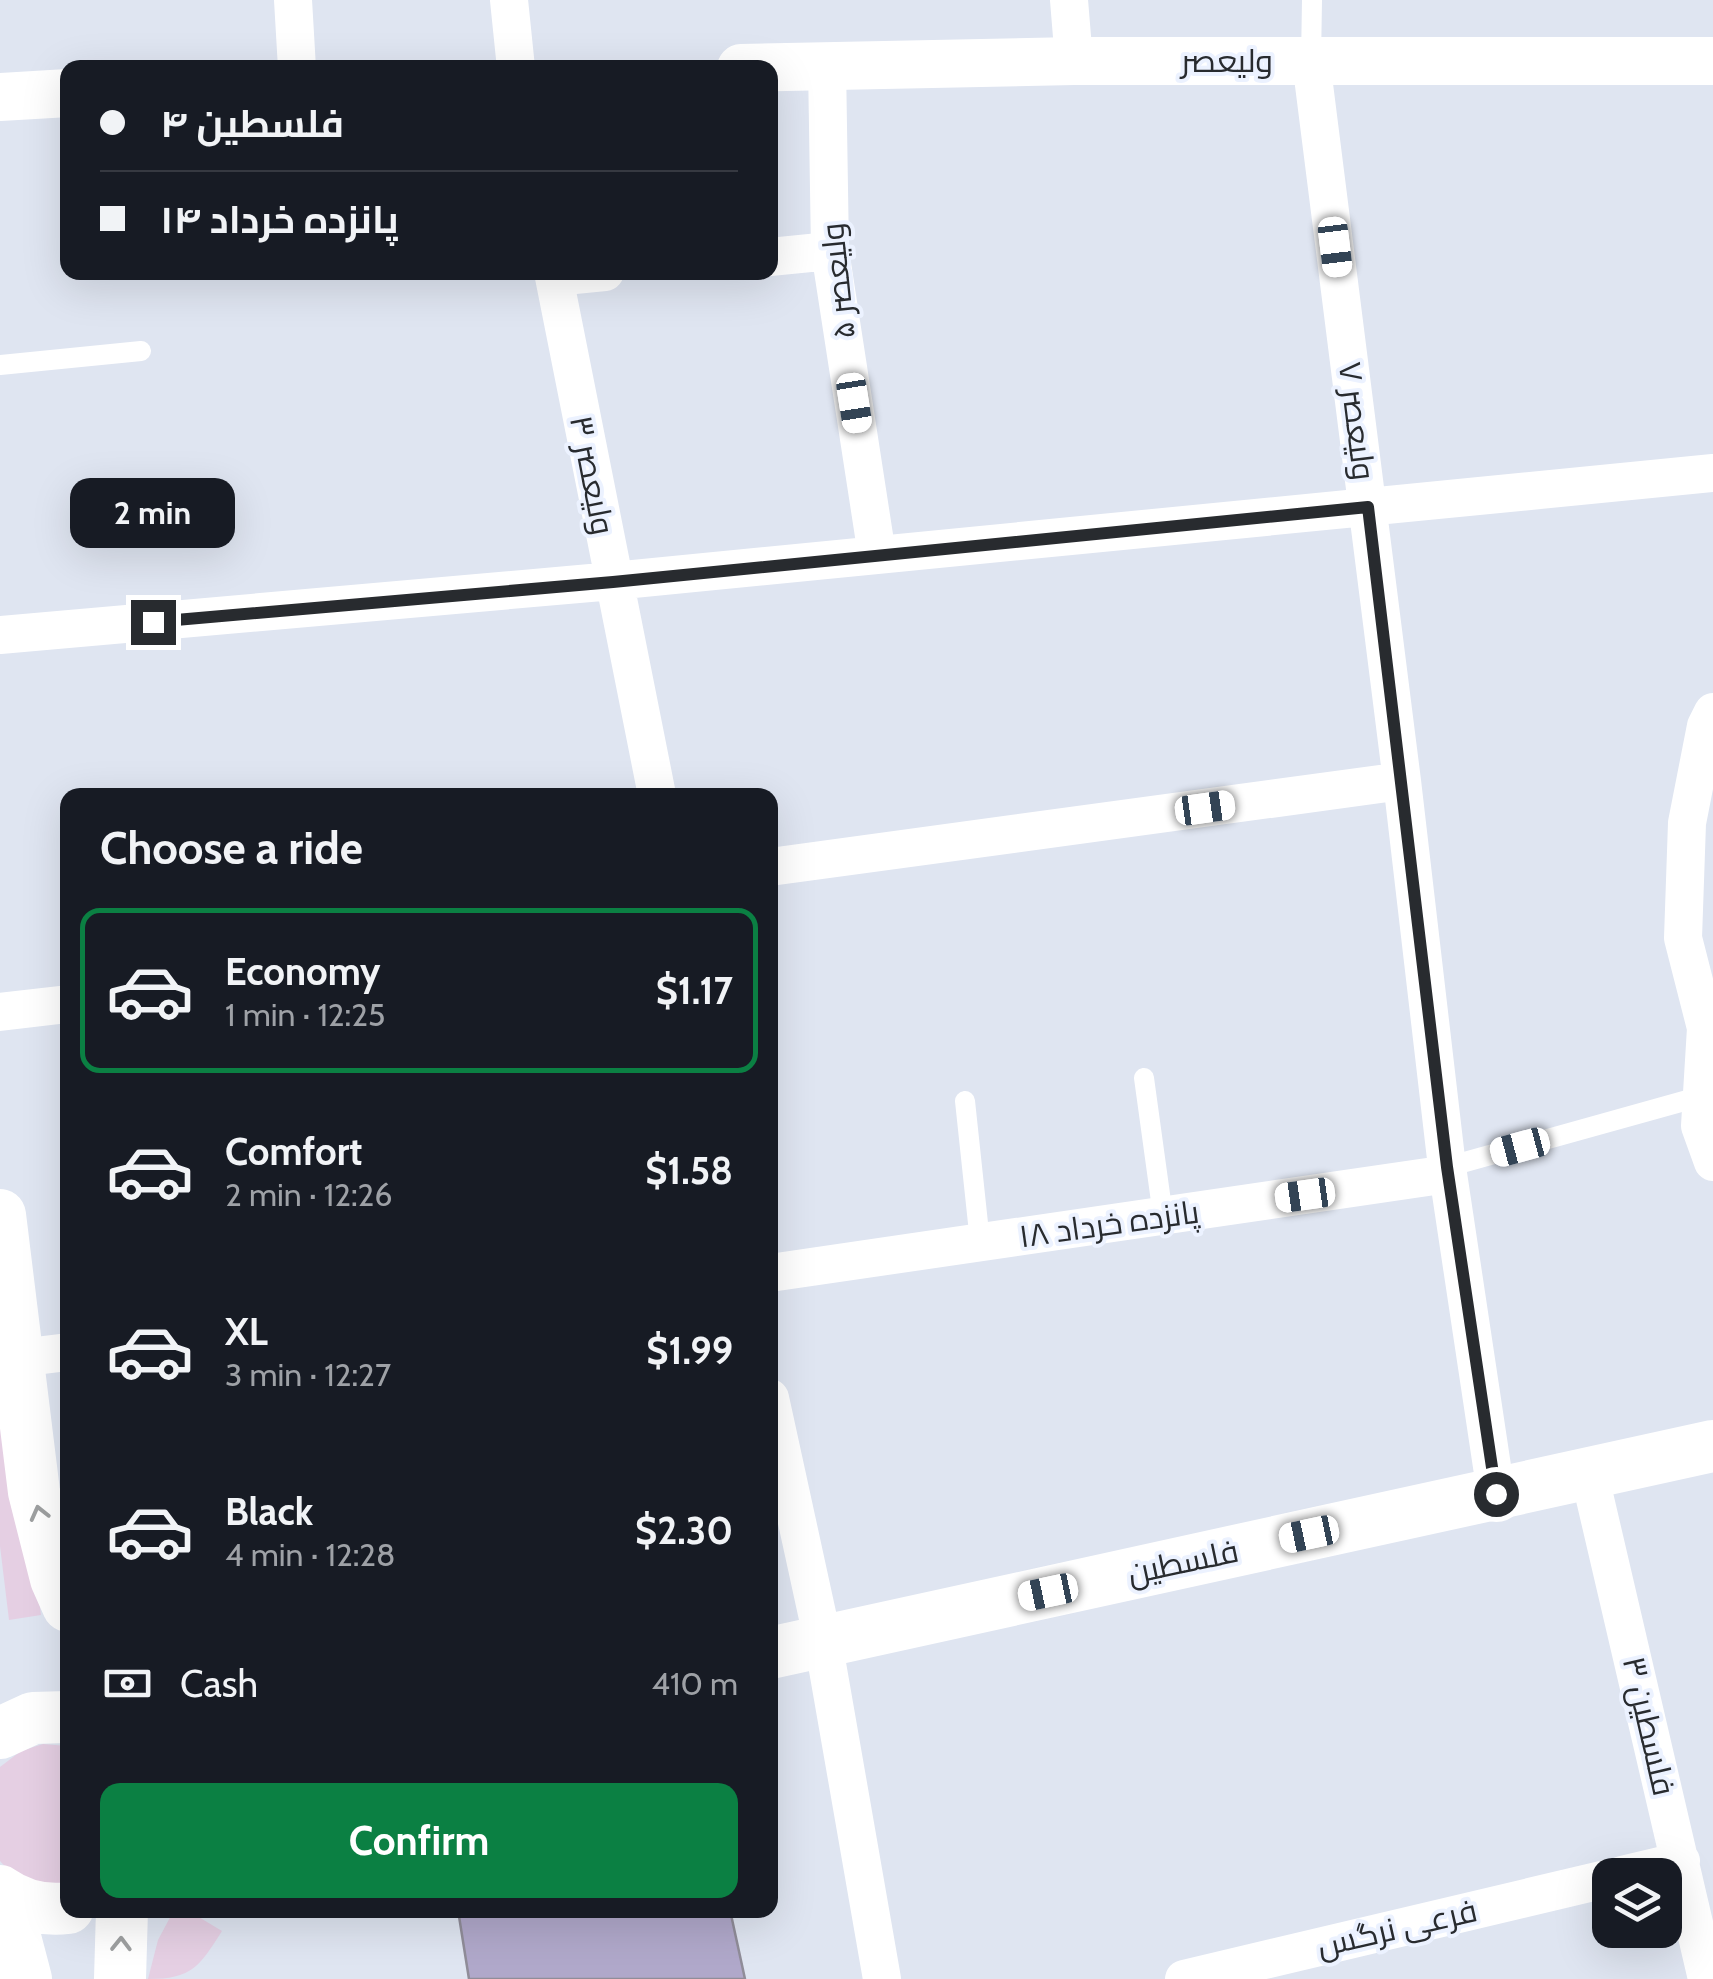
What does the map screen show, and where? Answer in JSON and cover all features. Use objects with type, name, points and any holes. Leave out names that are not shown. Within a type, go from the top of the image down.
[{"type":"main road","points":[[0,1215],[43,1355],[34,1492],[60,1588]]},
{"type":"main road","name":"فلسطین","points":[[778,1651],[1713,1446]]},
{"type":"main road","points":[[0,1733],[32,1718],[60,1716]]},
{"type":"main road","points":[[2,1893],[28,1905],[60,1909]]},
{"type":"main road","points":[[2,1893],[26,1979]]},
{"type":"main road","points":[[120,1979],[122,1918]]},
{"type":"street","points":[[292,0],[297,60]]},
{"type":"street","points":[[509,0],[515,60]]},
{"type":"street","points":[[1069,0],[1074,62]]},
{"type":"street","name":"ولیعصر ۷","points":[[1312,61],[1448,1171],[1496,1494]]},
{"type":"street","name":"ولیعصر","points":[[778,66],[1713,61]]},
{"type":"street","name":"ولیعصر ۵","points":[[827,64],[830,251],[877,555]]},
{"type":"street","points":[[0,96],[60,93]]},
{"type":"street","points":[[778,256],[830,251]]},
{"type":"street","name":"ولیعصر ۳","points":[[555,280],[656,788]]},
{"type":"street","points":[[0,635],[613,582],[1713,473]]},
{"type":"street","points":[[1713,712],[1706,726],[1687,823],[1683,938],[1706,1028],[1700,1126],[1713,1162]]},
{"type":"street","points":[[778,866],[1402,782]]},
{"type":"street","points":[[0,1012],[60,1005]]},
{"type":"street","name":"پانزده خرداد ۱۸","points":[[778,1272],[1448,1171]]},
{"type":"street","points":[[778,1434],[824,1642],[882,1979]]},
{"type":"street","name":"فلسطین ۳","points":[[1590,1473],[1680,1858]]},
{"type":"street","name":"فلسطین ۳","points":[[1682,1866],[1707,1979]]},
{"type":"street","name":"فرعی نرگس","points":[[1184,1979],[1592,1882]]},
{"type":"lane","points":[[1312,0],[1312,61]]},
{"type":"lane","points":[[0,365],[141,351]]},
{"type":"lane","points":[[1144,1078],[1163,1216]]},
{"type":"lane","points":[[1448,1171],[1702,1096]]},
{"type":"lane","points":[[965,1101],[980,1242]]},
{"type":"shaded area","points":[[0,1304],[41,1615],[9,1620],[0,1546]]},
{"type":"shaded area","points":[[43,1744],[60,1745],[60,1883],[31,1880],[0,1861],[0,1767],[21,1751]]},
{"type":"shaded area","points":[[170,1918],[200,1918],[222,1931],[193,1969],[175,1977],[148,1979],[158,1940]]},
{"type":"building","points":[[459,1918],[732,1918],[745,1979],[469,1979]]},
{"type":"route","points":[[153,622],[613,582],[1368,507],[1447,1167],[1496,1494]]}]
